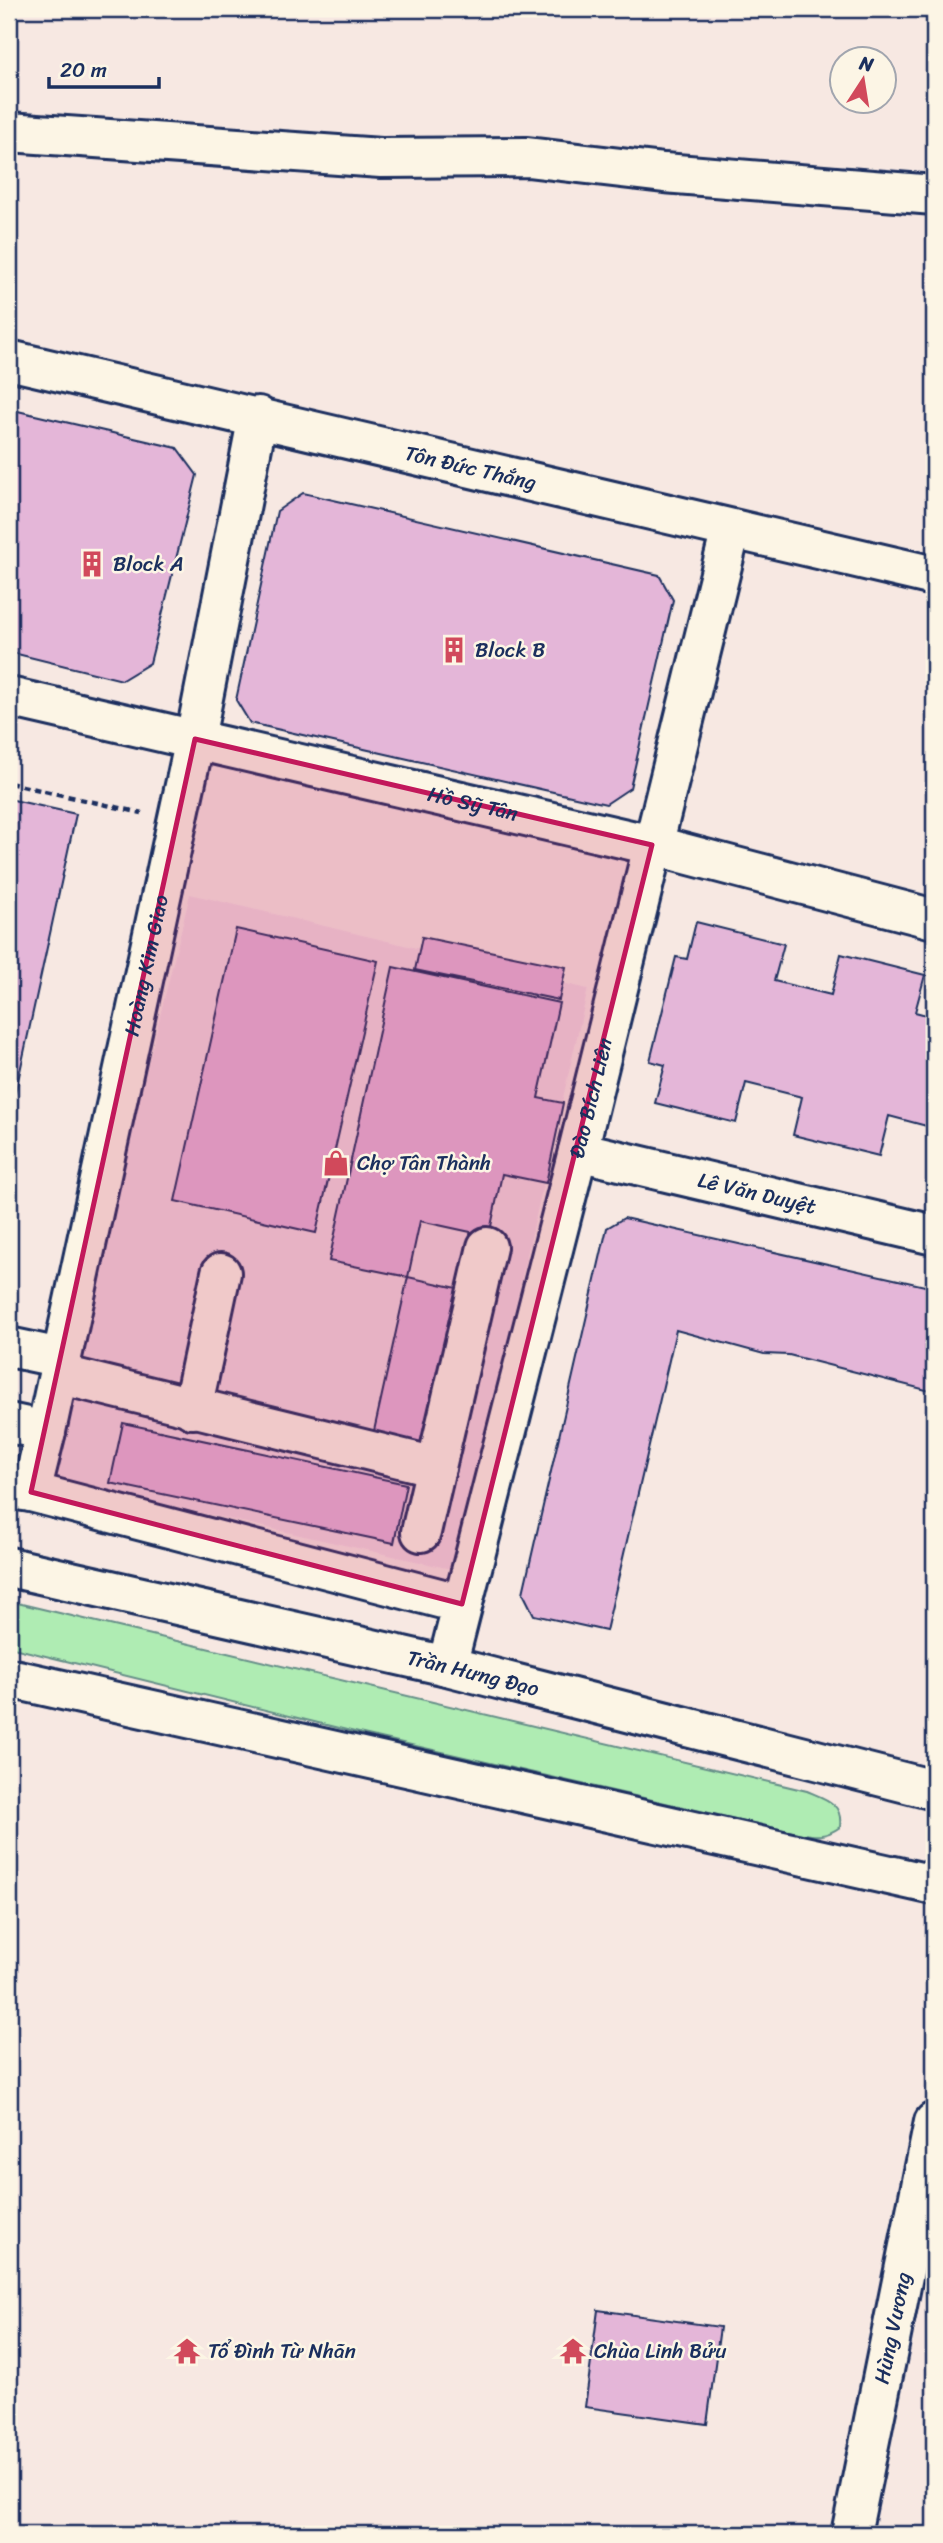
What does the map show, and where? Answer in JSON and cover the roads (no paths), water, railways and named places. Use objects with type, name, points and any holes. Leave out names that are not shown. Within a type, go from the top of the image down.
[{"type":"street","points":[[9,132],[381,158],[527,157],[664,173],[934,195]]},
{"type":"street","name":"Tôn Đức Thắng","points":[[9,360],[934,576]]},
{"type":"street","name":"Hoàng Kim Giao","points":[[20,1490],[47,1431],[195,739],[258,416]]},
{"type":"street","name":"Đào Bích Liên","points":[[447,1666],[578,1152],[731,529]]},
{"type":"street","name":"Hồ Sỹ Tân","points":[[9,697],[652,845],[934,919]]},
{"type":"street","name":"Lê Văn Duyệt","points":[[578,1152],[934,1235]]},
{"type":"street","points":[[421,1532],[487,1247]]},
{"type":"street","points":[[192,1409],[221,1273]]},
{"type":"street","points":[[9,1347],[192,1409],[436,1467]]},
{"type":"street","points":[[9,1423],[47,1431]]},
{"type":"street","points":[[20,1490],[462,1604]]},
{"type":"street","name":"Trần Hưng Đạo","points":[[9,1567],[447,1666],[934,1790]]},
{"type":"street","points":[[9,1678],[934,1885]]},
{"type":"street","name":"Hùng Vương","points":[[851,2534],[934,2122]]},
{"type":"place","name":"Block A","points":[[92,564]]},
{"type":"place","name":"Block B","points":[[454,650]]},
{"type":"place","name":"Chợ Tân Thành","points":[[336,1163]]},
{"type":"place","name":"Tổ Đình Từ Nhãn","points":[[187,2351]]},
{"type":"place","name":"Chùa Linh Bửu","points":[[573,2351]]}]
